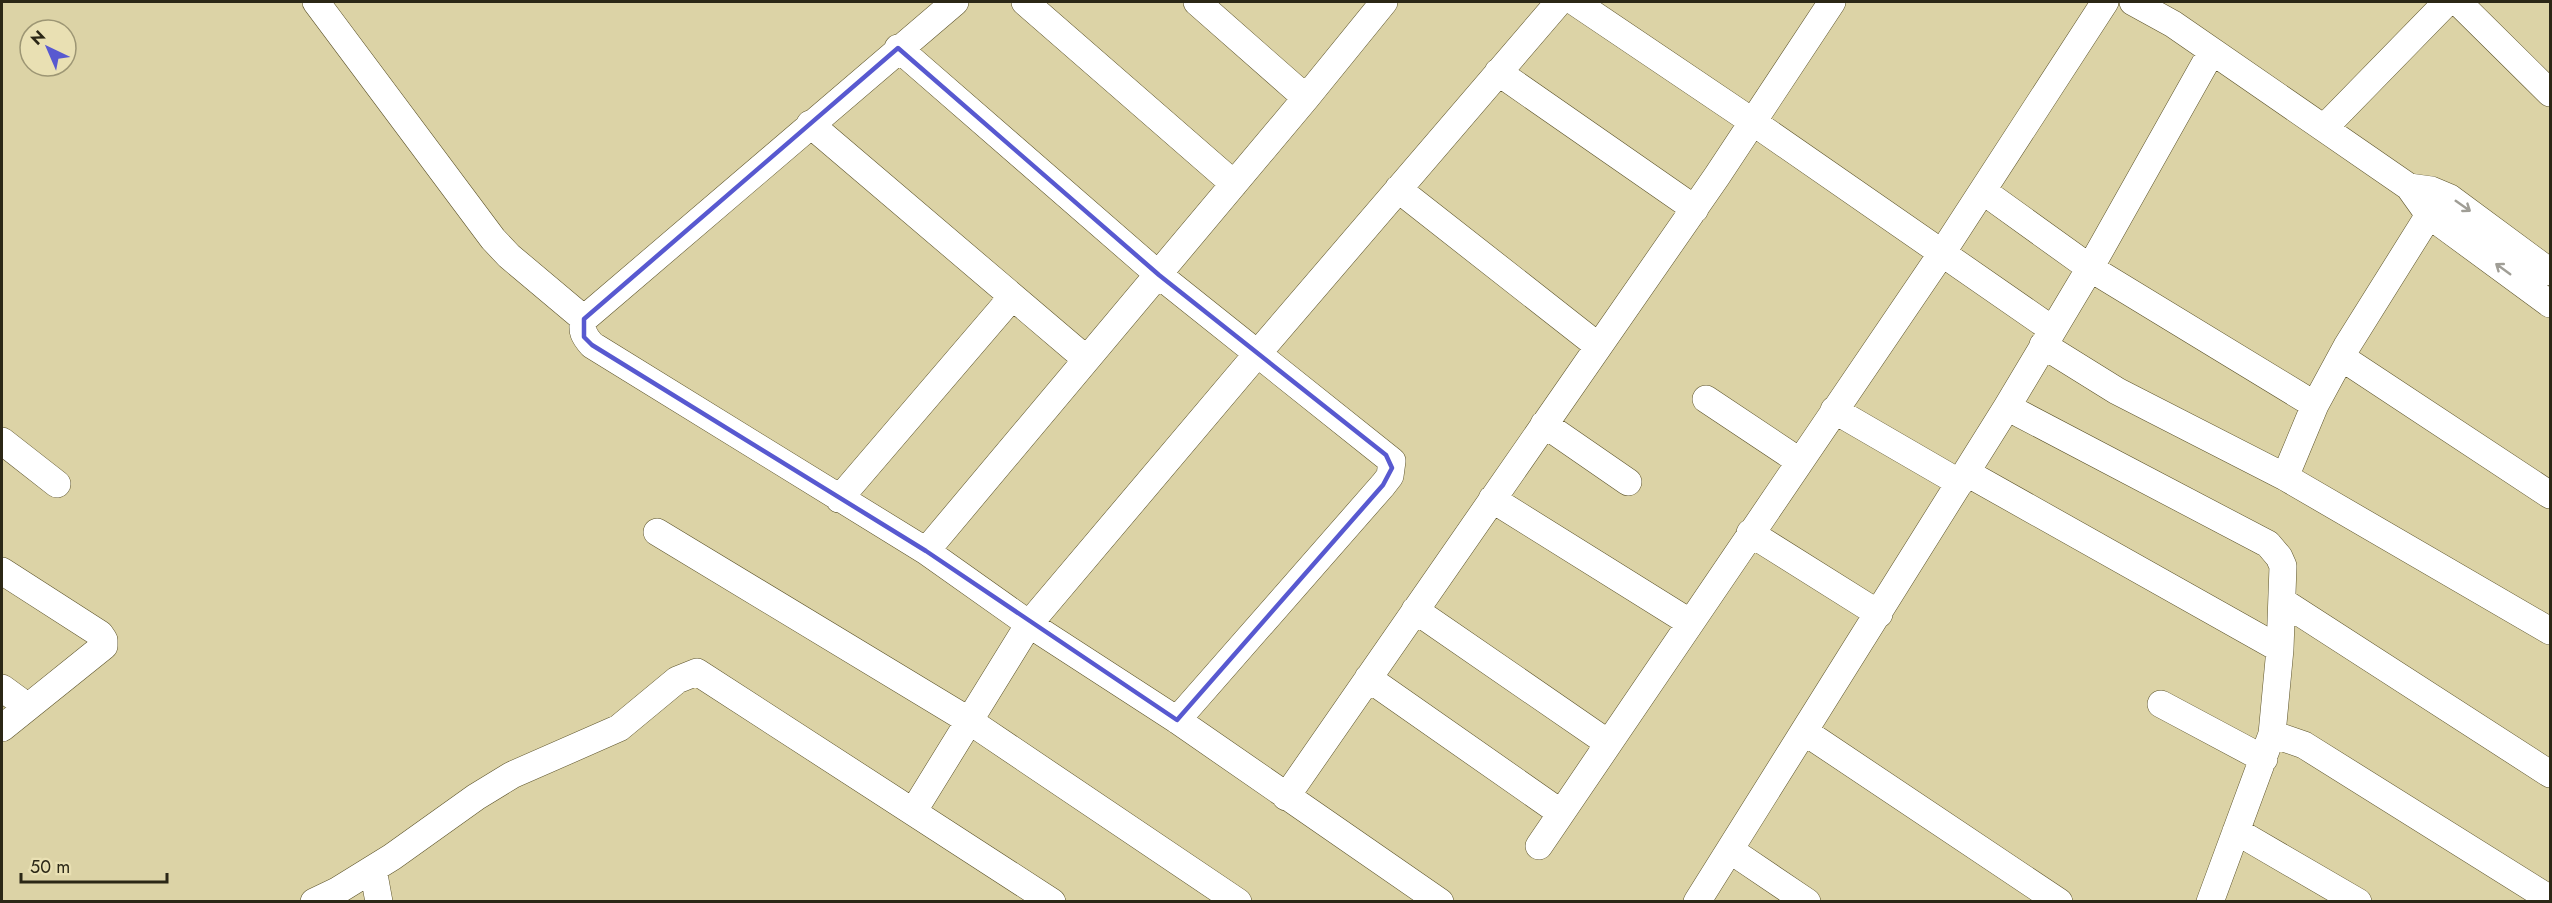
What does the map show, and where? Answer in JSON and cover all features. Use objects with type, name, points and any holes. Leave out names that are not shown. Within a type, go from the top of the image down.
[{"type":"street","points":[[1025,2],[1234,184]]},
{"type":"street","points":[[1197,2],[1306,98]]},
{"type":"street","points":[[913,812],[1029,624],[1559,2]]},
{"type":"street","points":[[1575,2],[1942,253],[2117,391],[2285,477],[2550,631]]},
{"type":"street","points":[[1286,797],[1695,208],[1832,2]]},
{"type":"street","points":[[1539,846],[1689,622],[1942,253],[2104,2]]},
{"type":"street","points":[[2133,2],[2177,13],[2212,51],[2409,187],[2429,215],[2550,304]]},
{"type":"street","points":[[2324,128],[2447,2]]},
{"type":"street","points":[[2458,2],[2550,93]]},
{"type":"street","points":[[926,551],[1306,98],[1378,4]]},
{"type":"street","points":[[328,6],[493,239],[508,256],[584,319]]},
{"type":"street","points":[[940,6],[898,48],[584,319],[582,328],[585,337],[592,345],[926,551],[1029,624],[1177,720],[1440,902]]},
{"type":"street","points":[[898,48],[1159,275],[1392,461],[1390,476],[1383,485],[1177,720]]},
{"type":"street","points":[[1697,902],[2007,407],[2090,268],[2212,51]]},
{"type":"street","points":[[1498,72],[1695,208]]},
{"type":"street","points":[[810,124],[1086,359]]},
{"type":"street","points":[[2409,187],[2432,190],[2450,198],[2550,272]]},
{"type":"street","points":[[1398,189],[1598,346]]},
{"type":"street","points":[[1983,191],[2090,268],[2315,405]]},
{"type":"street","points":[[2285,477],[2315,405],[2341,357],[2429,215]]},
{"type":"street","points":[[839,499],[1012,297]]},
{"type":"street","points":[[2341,357],[2550,495]]},
{"type":"street","points":[[1706,399],[1799,461]]},
{"type":"street","points":[[2007,407],[2268,544],[2283,566],[2280,649],[2268,746],[2210,902]]},
{"type":"street","points":[[1834,410],[2280,649]]},
{"type":"street","points":[[1544,424],[1628,482]]},
{"type":"street","points":[[2,441],[57,484]]},
{"type":"street","points":[[1492,499],[1689,622]]},
{"type":"street","points":[[657,532],[968,720],[1238,902]]},
{"type":"street","points":[[1750,533],[1879,614]]},
{"type":"street","points":[[2,571],[100,634],[104,640],[104,646],[100,651],[2,728]]},
{"type":"street","points":[[2282,601],[2550,774]]},
{"type":"street","points":[[1415,610],[1608,742]]},
{"type":"street","points":[[314,902],[338,891],[373,869],[476,796],[512,775],[619,728],[677,680],[698,672],[1052,902]]},
{"type":"street","points":[[1368,678],[1561,813]]},
{"type":"street","points":[[2,688],[28,707]]},
{"type":"street","points":[[2161,704],[2268,746],[2304,745],[2550,899]]},
{"type":"street","points":[[1805,732],[2059,902]]},
{"type":"street","points":[[2236,831],[2358,902]]},
{"type":"street","points":[[1730,850],[1807,902]]},
{"type":"street","points":[[373,869],[378,902]]},
{"type":"highlighted area","points":[[898,48],[1159,275],[1386,455],[1392,468],[1383,485],[1177,720],[926,551],[592,345],[584,337],[584,319]]}]
